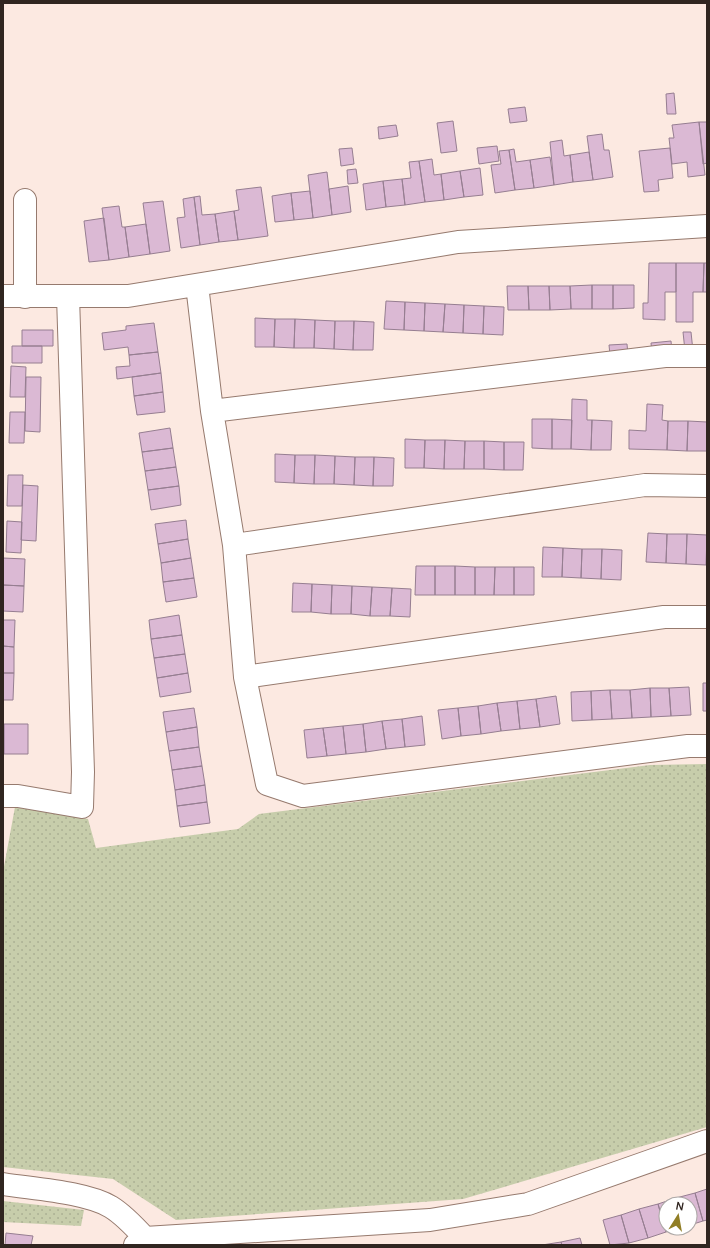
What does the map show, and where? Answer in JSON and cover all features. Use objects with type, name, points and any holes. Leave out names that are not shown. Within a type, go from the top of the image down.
[{"type":"street","points":[[25,200],[25,297]]},
{"type":"street","points":[[3,296],[128,296],[458,242],[707,226]]},
{"type":"street","points":[[196,285],[212,411],[234,545],[245,677],[267,784],[304,796],[688,746],[707,746]]},
{"type":"street","points":[[3,796],[18,796],[82,807],[83,764],[68,296]]},
{"type":"street","points":[[212,411],[665,356],[707,356]]},
{"type":"street","points":[[234,545],[645,485],[707,486]]},
{"type":"street","points":[[245,677],[664,617],[707,617]]},
{"type":"street","points":[[3,1184],[83,1197],[111,1206],[134,1225],[140,1242],[430,1220],[528,1204],[707,1141]]},
{"type":"green space","points":[[707,764],[707,1127],[463,1199],[176,1220],[113,1179],[3,1167],[3,872],[15,807],[88,819],[96,848],[238,829],[259,814],[650,765]]},
{"type":"green space","points":[[3,1201],[84,1210],[81,1226],[3,1222]]},
{"type":"building","points":[[674,93],[676,114],[667,114],[666,94]]},
{"type":"building","points":[[525,107],[527,121],[510,123],[508,109]]},
{"type":"building","points":[[453,121],[457,151],[441,153],[437,123]]},
{"type":"building","points":[[699,122],[707,122],[707,163],[703,164]]},
{"type":"building","points":[[699,122],[705,175],[688,177],[687,162],[672,164],[669,138],[674,138],[672,125]]},
{"type":"building","points":[[396,125],[398,136],[379,139],[378,127]]},
{"type":"building","points":[[602,134],[604,150],[609,150],[613,177],[593,180],[587,136]]},
{"type":"building","points":[[562,140],[564,156],[570,155],[573,182],[554,185],[550,142]]},
{"type":"building","points":[[497,146],[499,161],[479,164],[477,148]]},
{"type":"building","points":[[352,148],[354,164],[341,166],[339,149]]},
{"type":"building","points":[[670,148],[673,178],[658,180],[659,191],[644,192],[639,151]]},
{"type":"building","points":[[514,149],[516,162],[530,160],[534,188],[515,190],[509,150]]},
{"type":"building","points":[[509,150],[515,190],[495,193],[491,165],[501,164],[499,151]]},
{"type":"building","points":[[589,152],[593,180],[573,182],[570,155]]},
{"type":"building","points":[[550,157],[554,185],[534,188],[530,160]]},
{"type":"building","points":[[432,159],[434,175],[441,174],[444,200],[425,202],[419,161]]},
{"type":"building","points":[[419,161],[425,202],[405,205],[402,179],[411,178],[409,162]]},
{"type":"building","points":[[480,168],[483,195],[464,197],[460,171]]},
{"type":"building","points":[[356,169],[358,183],[348,184],[347,170]]},
{"type":"building","points":[[460,171],[464,197],[444,200],[441,174]]},
{"type":"building","points":[[327,172],[332,215],[313,218],[308,175]]},
{"type":"building","points":[[402,179],[405,205],[386,207],[383,181]]},
{"type":"building","points":[[383,181],[386,207],[366,210],[363,184]]},
{"type":"building","points":[[348,186],[351,212],[332,215],[329,189]]},
{"type":"building","points":[[261,187],[268,236],[238,240],[234,211],[239,210],[236,190]]},
{"type":"building","points":[[310,191],[313,218],[294,220],[291,193]]},
{"type":"building","points":[[291,193],[294,220],[275,222],[272,196]]},
{"type":"building","points":[[200,196],[202,215],[215,214],[219,242],[200,245],[194,197]]},
{"type":"building","points":[[194,197],[200,245],[181,248],[177,218],[185,217],[183,199]]},
{"type":"building","points":[[163,201],[170,251],[150,254],[143,203]]},
{"type":"building","points":[[119,206],[122,227],[125,227],[129,257],[109,260],[102,208]]},
{"type":"building","points":[[234,211],[238,240],[219,242],[215,214]]},
{"type":"building","points":[[104,218],[109,260],[89,262],[84,221]]},
{"type":"building","points":[[146,224],[150,254],[129,257],[125,227]]},
{"type":"building","points":[[649,263],[676,263],[676,292],[665,292],[665,320],[643,319],[643,303],[648,303]]},
{"type":"building","points":[[676,263],[704,263],[703,292],[693,292],[693,322],[676,322]]},
{"type":"building","points":[[704,263],[707,263],[707,292],[703,292]]},
{"type":"building","points":[[592,285],[613,285],[613,309],[592,309]]},
{"type":"building","points":[[592,285],[592,309],[571,309],[570,286]]},
{"type":"building","points":[[613,285],[634,285],[634,308],[613,309]]},
{"type":"building","points":[[507,286],[528,286],[529,310],[508,310]]},
{"type":"building","points":[[528,286],[549,286],[550,310],[529,310]]},
{"type":"building","points":[[549,286],[570,286],[571,309],[550,310]]},
{"type":"building","points":[[386,301],[405,302],[404,330],[384,329]]},
{"type":"building","points":[[405,302],[425,303],[424,331],[404,330]]},
{"type":"building","points":[[425,303],[445,304],[443,332],[424,331]]},
{"type":"building","points":[[445,304],[464,305],[463,333],[443,332]]},
{"type":"building","points":[[464,305],[484,306],[483,334],[463,333]]},
{"type":"building","points":[[484,306],[504,307],[503,335],[483,334]]},
{"type":"building","points":[[255,318],[275,319],[274,347],[255,347]]},
{"type":"building","points":[[275,319],[295,319],[294,348],[274,347]]},
{"type":"building","points":[[295,319],[315,320],[314,348],[294,348]]},
{"type":"building","points":[[315,320],[335,321],[334,349],[314,348]]},
{"type":"building","points":[[335,321],[354,321],[353,350],[334,349]]},
{"type":"building","points":[[354,321],[374,322],[373,350],[353,350]]},
{"type":"building","points":[[154,323],[158,352],[129,355],[128,347],[104,350],[102,333],[126,330],[126,326]]},
{"type":"building","points":[[22,330],[53,330],[53,346],[22,346]]},
{"type":"building","points":[[683,332],[691,332],[693,351],[685,351]]},
{"type":"building","points":[[671,341],[672,352],[652,353],[651,343]]},
{"type":"building","points":[[627,344],[628,355],[610,355],[609,345]]},
{"type":"building","points":[[12,346],[42,346],[42,363],[12,363]]},
{"type":"building","points":[[158,352],[161,373],[117,379],[116,367],[130,366],[129,355]]},
{"type":"building","points":[[11,366],[26,367],[25,397],[10,397]]},
{"type":"building","points":[[161,373],[163,392],[134,396],[132,377]]},
{"type":"building","points":[[26,377],[41,377],[40,432],[25,431]]},
{"type":"building","points":[[163,392],[165,412],[137,415],[134,396]]},
{"type":"building","points":[[572,399],[587,400],[587,420],[592,420],[591,450],[571,449]]},
{"type":"building","points":[[647,404],[663,405],[662,420],[668,421],[667,450],[629,449],[629,430],[646,431]]},
{"type":"building","points":[[10,412],[25,412],[24,443],[9,443]]},
{"type":"building","points":[[532,419],[552,419],[552,449],[532,448]]},
{"type":"building","points":[[552,419],[572,420],[571,449],[552,449]]},
{"type":"building","points":[[592,420],[612,421],[611,450],[591,450]]},
{"type":"building","points":[[668,421],[688,421],[687,451],[667,450]]},
{"type":"building","points":[[688,421],[707,422],[707,451],[687,451]]},
{"type":"building","points":[[170,428],[173,448],[142,452],[139,433]]},
{"type":"building","points":[[405,439],[425,440],[424,468],[405,468]]},
{"type":"building","points":[[425,440],[445,440],[444,469],[424,468]]},
{"type":"building","points":[[445,440],[465,441],[464,469],[444,469]]},
{"type":"building","points":[[465,441],[484,441],[484,469],[464,469]]},
{"type":"building","points":[[484,441],[504,442],[504,470],[484,469]]},
{"type":"building","points":[[504,442],[524,442],[523,470],[504,470]]},
{"type":"building","points":[[173,448],[176,467],[145,471],[142,452]]},
{"type":"building","points":[[275,454],[295,455],[294,483],[275,482]]},
{"type":"building","points":[[295,455],[315,455],[314,484],[294,483]]},
{"type":"building","points":[[315,455],[335,456],[334,484],[314,484]]},
{"type":"building","points":[[335,456],[355,457],[354,485],[334,484]]},
{"type":"building","points":[[355,457],[374,457],[373,486],[354,485]]},
{"type":"building","points":[[374,457],[394,458],[393,486],[373,486]]},
{"type":"building","points":[[176,467],[179,486],[148,490],[145,471]]},
{"type":"building","points":[[8,475],[23,475],[22,506],[7,506]]},
{"type":"building","points":[[23,485],[38,486],[36,541],[21,540]]},
{"type":"building","points":[[179,486],[181,505],[151,510],[148,490]]},
{"type":"building","points":[[186,520],[188,539],[158,544],[155,524]]},
{"type":"building","points":[[7,521],[22,522],[21,553],[6,552]]},
{"type":"building","points":[[648,533],[667,534],[666,563],[646,562]]},
{"type":"building","points":[[667,534],[687,534],[686,564],[666,563]]},
{"type":"building","points":[[687,534],[707,535],[706,565],[686,564]]},
{"type":"building","points":[[188,539],[191,558],[161,563],[158,544]]},
{"type":"building","points":[[543,547],[563,548],[562,577],[542,577]]},
{"type":"building","points":[[563,548],[582,549],[581,578],[562,577]]},
{"type":"building","points":[[582,549],[602,549],[601,579],[581,578]]},
{"type":"building","points":[[602,549],[622,550],[621,580],[601,579]]},
{"type":"building","points":[[3,558],[25,559],[24,586],[3,585]]},
{"type":"building","points":[[191,558],[194,578],[163,582],[161,563]]},
{"type":"building","points":[[416,566],[435,566],[435,595],[415,595]]},
{"type":"building","points":[[435,566],[455,566],[455,595],[435,595]]},
{"type":"building","points":[[455,566],[475,567],[475,595],[455,595]]},
{"type":"building","points":[[475,567],[495,567],[494,595],[475,595]]},
{"type":"building","points":[[495,567],[514,567],[514,595],[494,595]]},
{"type":"building","points":[[514,567],[534,567],[534,595],[514,595]]},
{"type":"building","points":[[194,578],[197,597],[166,602],[163,582]]},
{"type":"building","points":[[293,583],[312,584],[311,612],[292,612]]},
{"type":"building","points":[[312,584],[332,585],[331,614],[311,612]]},
{"type":"building","points":[[3,585],[24,586],[23,612],[3,611]]},
{"type":"building","points":[[332,585],[352,586],[351,614],[331,614]]},
{"type":"building","points":[[352,586],[372,587],[370,616],[351,614]]},
{"type":"building","points":[[372,587],[392,588],[390,616],[370,616]]},
{"type":"building","points":[[392,588],[411,589],[410,617],[390,616]]},
{"type":"building","points":[[179,615],[182,635],[151,639],[149,620]]},
{"type":"building","points":[[3,620],[15,620],[14,647],[3,646]]},
{"type":"building","points":[[182,635],[185,654],[154,658],[151,639]]},
{"type":"building","points":[[3,646],[14,647],[14,673],[3,673]]},
{"type":"building","points":[[185,654],[188,673],[157,678],[154,658]]},
{"type":"building","points":[[3,673],[14,673],[13,700],[3,700]]},
{"type":"building","points":[[188,673],[191,692],[160,697],[157,678]]},
{"type":"building","points":[[703,683],[707,683],[707,711],[703,711]]},
{"type":"building","points":[[689,687],[691,715],[671,716],[669,688]]},
{"type":"building","points":[[650,688],[669,688],[671,716],[651,717]]},
{"type":"building","points":[[650,688],[651,717],[632,718],[630,690]]},
{"type":"building","points":[[610,690],[630,690],[632,718],[612,719]]},
{"type":"building","points":[[610,690],[612,719],[592,720],[591,691]]},
{"type":"building","points":[[591,691],[592,720],[572,721],[571,692]]},
{"type":"building","points":[[556,696],[560,724],[540,727],[536,699]]},
{"type":"building","points":[[536,699],[540,727],[520,729],[517,701]]},
{"type":"building","points":[[517,701],[520,729],[501,731],[497,703]]},
{"type":"building","points":[[497,703],[501,731],[481,734],[478,706]]},
{"type":"building","points":[[478,706],[481,734],[461,736],[458,708]]},
{"type":"building","points":[[194,708],[197,727],[166,732],[163,712]]},
{"type":"building","points":[[458,708],[461,736],[442,739],[438,710]]},
{"type":"building","points":[[422,716],[425,745],[405,747],[402,719]]},
{"type":"building","points":[[402,719],[405,747],[386,749],[382,721]]},
{"type":"building","points":[[382,721],[386,749],[366,752],[363,724]]},
{"type":"building","points":[[4,724],[28,724],[28,754],[4,754]]},
{"type":"building","points":[[363,724],[366,752],[346,754],[343,726]]},
{"type":"building","points":[[343,726],[346,754],[327,756],[323,728]]},
{"type":"building","points":[[197,727],[199,747],[169,751],[166,732]]},
{"type":"building","points":[[323,728],[327,756],[307,758],[304,730]]},
{"type":"building","points":[[199,747],[202,766],[172,770],[169,751]]},
{"type":"building","points":[[202,766],[205,785],[175,790],[172,770]]},
{"type":"building","points":[[205,785],[207,802],[177,806],[175,790]]},
{"type":"building","points":[[207,802],[210,823],[180,827],[177,806]]},
{"type":"building","points":[[707,1189],[707,1220],[703,1221],[698,1204],[698,1196],[696,1196],[695,1193]]},
{"type":"building","points":[[695,1193],[696,1196],[684,1196]]},
{"type":"building","points":[[658,1204],[658,1235],[648,1238],[639,1209]]},
{"type":"building","points":[[698,1204],[703,1221],[698,1223]]},
{"type":"building","points":[[639,1209],[648,1238],[629,1243],[621,1215]]},
{"type":"building","points":[[621,1215],[629,1243],[610,1245],[603,1220]]},
{"type":"building","points":[[6,1233],[33,1236],[31,1245],[5,1245]]},
{"type":"building","points":[[580,1238],[582,1245],[562,1245],[561,1242]]},
{"type":"building","points":[[561,1242],[562,1245],[542,1245]]}]
